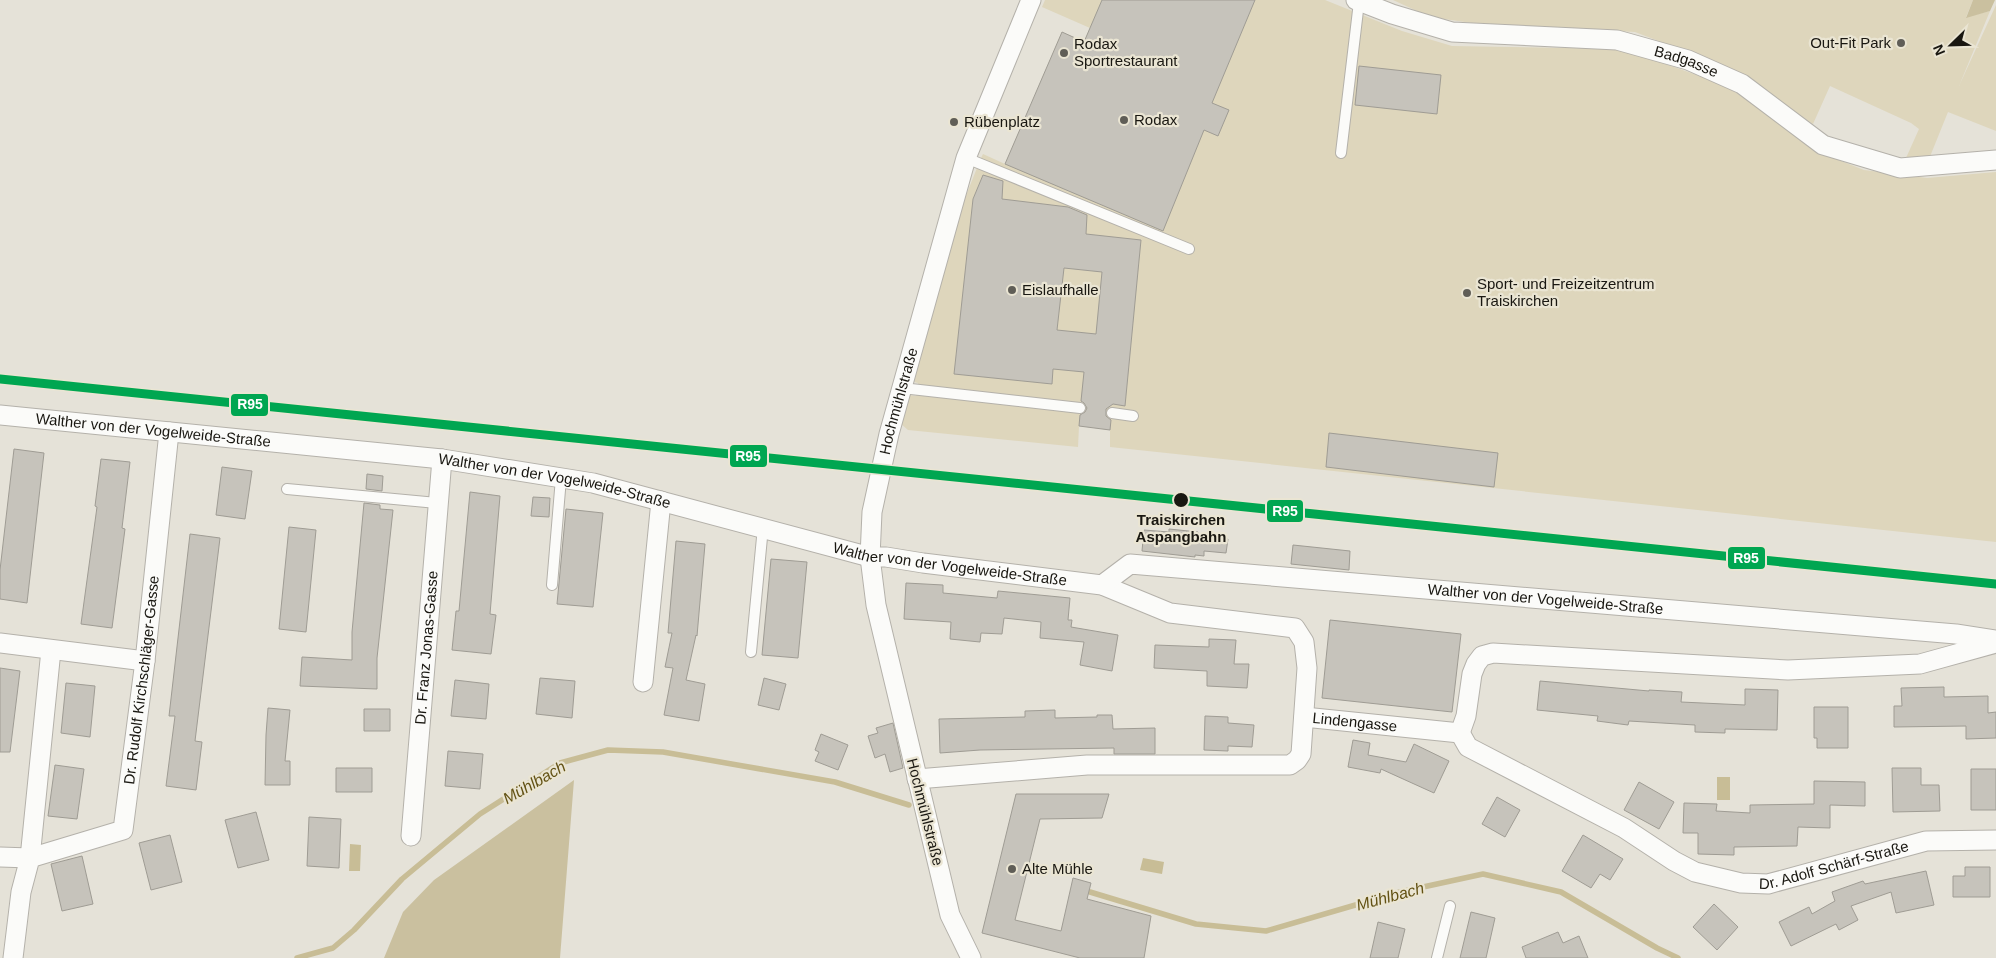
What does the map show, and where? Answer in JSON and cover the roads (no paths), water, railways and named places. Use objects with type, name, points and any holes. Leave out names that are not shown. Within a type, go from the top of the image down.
[{"type":"street","name":"Hochmühlstraße","points":[[971,958],[950,915],[876,605],[870,557],[872,512],[889,434],[966,158],[1032,0]]},
{"type":"street","name":"Badgasse","points":[[1358,1],[1392,14],[1452,32],[1617,40],[1688,60],[1742,84],[1823,145],[1900,168],[1996,160]]},
{"type":"street","name":"Walther von der Vogelweide-Straße","points":[[0,415],[442,459],[594,483],[870,557],[886,557],[1102,585],[1170,613],[1295,628],[1304,642],[1307,668],[1304,717]]},
{"type":"street","name":"Dr. Rudolf Kirchschläger-Gasse","points":[[30,858],[123,830],[145,661],[169,432]]},
{"type":"street","name":"Dr. Franz Jonas-Gasse","points":[[411,836],[442,459]]},
{"type":"street","points":[[643,682],[661,501]]},
{"type":"street","name":"Walther von der Vogelweide-Straße","points":[[1102,585],[1130,564],[1936,632],[1996,642]]},
{"type":"street","name":"Walther von der Vogelweide-Straße","points":[[1460,733],[1466,716],[1472,674],[1476,664],[1482,656],[1493,653],[1788,670],[1920,664],[1996,642]]},
{"type":"street","points":[[0,643],[145,661]]},
{"type":"street","points":[[13,958],[21,892],[30,858],[51,650]]},
{"type":"street","name":"Lindengasse","points":[[917,779],[1087,765],[1290,766],[1301,754],[1304,717],[1460,733]]},
{"type":"street","name":"Dr. Adolf Schärf-Straße","points":[[1460,733],[1468,747],[1624,828],[1674,861],[1695,872],[1741,883],[1768,884],[1926,840],[1996,840]]},
{"type":"street","points":[[0,857],[30,858]]},
{"type":"lane","points":[[1341,153],[1358,1]]},
{"type":"lane","points":[[966,158],[1189,249]]},
{"type":"lane","points":[[902,388],[1080,408]]},
{"type":"lane","points":[[1112,413],[1133,416]]},
{"type":"lane","points":[[552,585],[560,478]]},
{"type":"lane","points":[[287,489],[437,503]]},
{"type":"lane","points":[[751,652],[763,527]]},
{"type":"lane","points":[[1437,958],[1450,906]]},
{"type":"waterway","name":"Mühlbach","points":[[297,958],[333,948],[354,930],[402,879],[480,814],[560,763],[608,750],[663,752],[835,782],[909,805]]},
{"type":"waterway","name":"Mühlbach","points":[[1090,892],[1196,924],[1266,931],[1400,892],[1483,874],[1561,892],[1657,948],[1678,958]]},
{"type":"place","name":"Out-Fit Park","points":[[1901,43]]},
{"type":"place","name":"Rodax Sportrestaurant","points":[[1064,53]]},
{"type":"place","name":"Rodax","points":[[1124,120]]},
{"type":"place","name":"Rübenplatz","points":[[954,122]]},
{"type":"place","name":"Eislaufhalle","points":[[1012,290]]},
{"type":"place","name":"Sport- und Freizeitzentrum Traiskirchen","points":[[1467,293]]},
{"type":"place","name":"Traiskirchen Aspangbahn","points":[[1181,500]]},
{"type":"place","name":"Alte Mühle","points":[[1012,869]]}]
